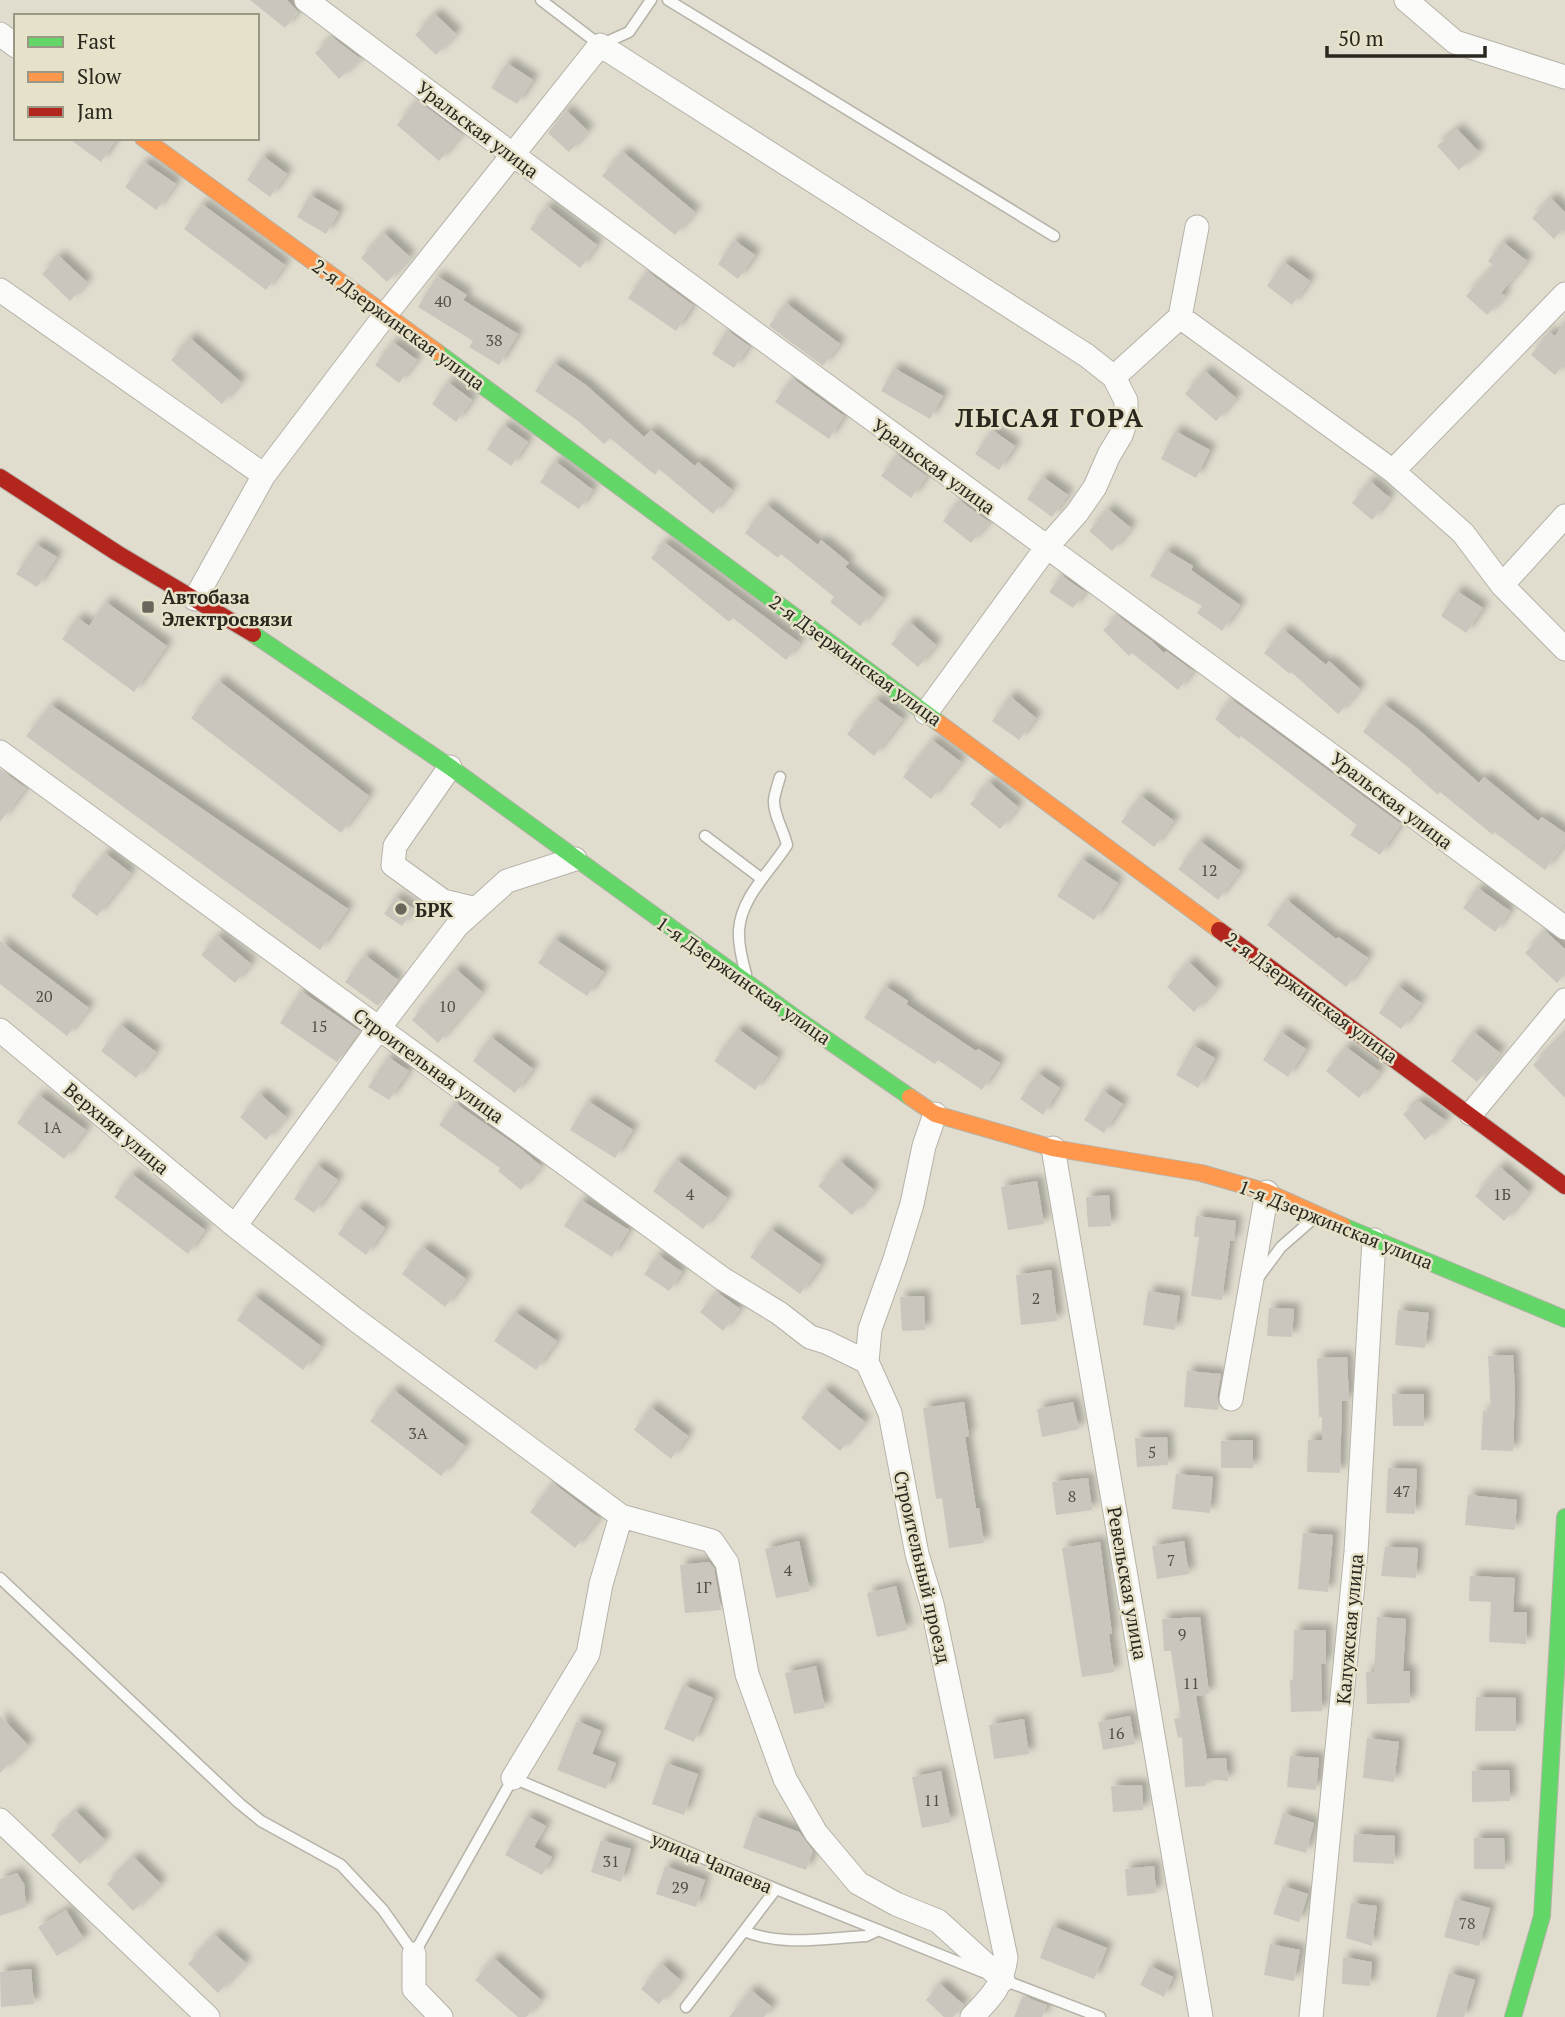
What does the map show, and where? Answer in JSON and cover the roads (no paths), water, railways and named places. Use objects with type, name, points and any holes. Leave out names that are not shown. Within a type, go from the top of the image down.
[{"type":"street","name":"Уральская улица","points":[[306,0],[512,155],[1293,726],[1565,929]]},
{"type":"street","points":[[1406,0],[1455,43],[1565,77]]},
{"type":"street","points":[[195,599],[264,475],[386,314],[600,45],[1086,355],[1114,377],[1126,401],[1126,420],[1121,435],[1095,487],[1077,513],[1046,548],[926,713]]},
{"type":"street","name":"2-я Дзержинская улица","points":[[147,140],[1471,1114],[1565,1186]]},
{"type":"street","points":[[1114,377],[1180,317],[1197,227]]},
{"type":"street","points":[[0,290],[264,475]]},
{"type":"street","points":[[1393,471],[1565,294]]},
{"type":"street","points":[[1180,317],[1393,471],[1463,533],[1502,585],[1565,649]]},
{"type":"street","name":"1-я Дзержинская улица","points":[[0,477],[117,553],[275,648],[450,766],[575,859],[935,1114],[1054,1148],[1201,1173],[1267,1192],[1374,1240],[1565,1319]]},
{"type":"street","points":[[1502,585],[1565,516]]},
{"type":"street","name":"Строительная улица","points":[[0,752],[723,1279],[779,1313],[810,1337],[867,1362]]},
{"type":"street","points":[[450,766],[395,846],[393,865],[443,901],[477,909]]},
{"type":"street","points":[[235,1226],[457,926],[507,881],[575,859]]},
{"type":"street","points":[[1471,1114],[1565,1000]]},
{"type":"street","name":"Верхняя улица","points":[[0,1030],[235,1226],[356,1320],[621,1516]]},
{"type":"street","points":[[867,1362],[870,1329],[912,1204],[924,1146],[935,1114]]},
{"type":"street","name":"Ревельская улица","points":[[1054,1148],[1201,2017]]},
{"type":"street","points":[[1231,1399],[1267,1192]]},
{"type":"street","name":"Калужская улица","points":[[1311,2017],[1356,1552],[1374,1240]]},
{"type":"street","name":"Строительный проезд","points":[[867,1362],[890,1413],[917,1554],[932,1604],[1006,1958],[1003,1980]]},
{"type":"street","points":[[513,1778],[588,1654],[601,1584],[621,1516],[712,1541],[727,1563],[747,1674],[785,1779],[816,1833],[858,1883],[896,1905],[938,1921],[1003,1980],[972,2017]]},
{"type":"street","points":[[1513,2017],[1542,1916],[1565,1517]]},
{"type":"street","points":[[0,1820],[208,2017]]},
{"type":"street","points":[[414,1954],[414,1989],[441,2017]]},
{"type":"lane","points":[[541,0],[600,45],[629,32],[651,0]]},
{"type":"lane","points":[[668,0],[1054,236]]},
{"type":"lane","points":[[748,983],[739,928],[747,902],[787,845],[774,801],[780,777]]},
{"type":"lane","points":[[705,836],[762,879]]},
{"type":"lane","points":[[1250,1288],[1281,1247],[1317,1215]]},
{"type":"lane","points":[[0,1578],[239,1803],[261,1821],[341,1865],[383,1910],[414,1954],[513,1778]]},
{"type":"lane","name":"улица Чапаева","points":[[513,1778],[776,1889],[1100,2017]]},
{"type":"lane","points":[[686,2007],[776,1889]]},
{"type":"lane","points":[[744,1931],[776,1941],[866,1936],[879,1930]]},
{"type":"place","name":"Автобаза Электросвязи","points":[[148,607]]},
{"type":"place","name":"БРК","points":[[401,909]]},
{"type":"district","name":"ЛЫСАЯ ГОРА","points":[[1050,417]]}]
